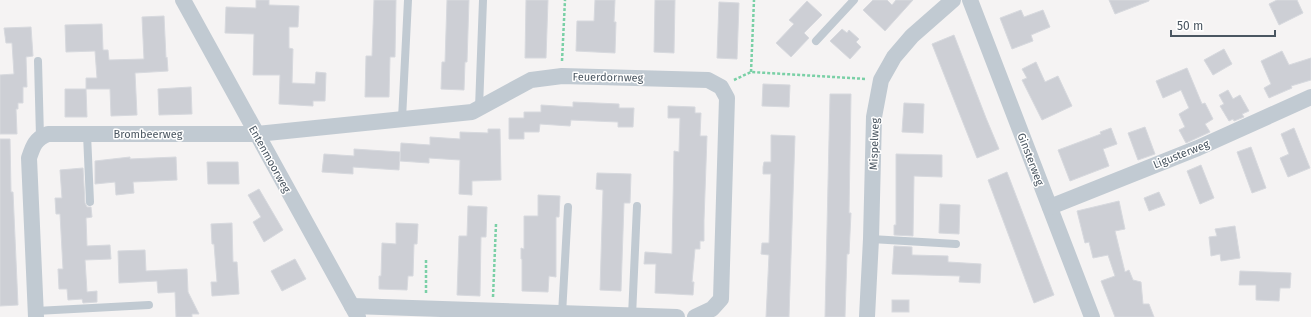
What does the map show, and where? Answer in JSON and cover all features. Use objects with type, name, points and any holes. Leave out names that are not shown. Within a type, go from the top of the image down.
[{"type":"street","name":"Entenmoorweg","points":[[183,0],[355,312]]},
{"type":"street","name":"Mispelweg","points":[[867,317],[871,239],[874,117],[881,80],[894,57],[912,36],[953,0]]},
{"type":"street","name":"Ginsterweg","points":[[970,0],[1092,317]]},
{"type":"street","name":"Feuerdornweg","points":[[257,134],[472,112],[531,80],[562,76],[708,80],[721,87]]},
{"type":"street","points":[[695,317],[712,309],[721,299],[727,98],[721,87]]},
{"type":"street","name":"Ligusterweg","points":[[1050,207],[1198,148],[1311,97]]},
{"type":"street","name":"Brombeerweg","points":[[40,137],[48,134],[257,134]]},
{"type":"street","points":[[36,314],[29,158],[34,143],[40,137]]},
{"type":"street","points":[[355,312],[426,309],[677,317]]},
{"type":"lane","points":[[402,119],[408,0]]},
{"type":"lane","points":[[480,108],[483,0]]},
{"type":"lane","points":[[816,41],[854,0]]},
{"type":"lane","points":[[38,62],[40,137]]},
{"type":"lane","points":[[86,134],[90,202]]},
{"type":"lane","points":[[632,316],[638,206]]},
{"type":"lane","points":[[562,314],[568,207]]},
{"type":"lane","points":[[871,239],[956,244]]},
{"type":"lane","points":[[36,314],[149,305]]},
{"type":"path","points":[[562,76],[565,0]]},
{"type":"path","points":[[751,72],[754,0]]},
{"type":"path","points":[[721,87],[751,72],[881,80]]},
{"type":"path","points":[[492,311],[496,224]]},
{"type":"path","points":[[426,260],[426,309]]},
{"type":"building","points":[[256,0],[269,0],[269,5],[299,6],[298,27],[289,27],[289,48],[293,49],[292,83],[315,84],[316,72],[326,73],[325,101],[313,101],[313,106],[279,104],[280,75],[253,75],[254,34],[225,33],[226,7],[256,8]]},
{"type":"building","points":[[374,0],[396,0],[395,57],[390,57],[389,97],[365,97],[366,56],[372,56]]},
{"type":"building","points":[[447,0],[469,0],[467,62],[465,62],[464,90],[441,89],[442,62],[445,62]]},
{"type":"building","points":[[526,0],[548,0],[546,58],[525,58]]},
{"type":"building","points":[[595,0],[615,0],[615,53],[576,51],[577,21],[594,21]]},
{"type":"building","points":[[655,0],[675,0],[674,53],[654,52]]},
{"type":"building","points":[[873,0],[887,0],[892,5],[896,0],[913,0],[885,31],[863,10]]},
{"type":"building","points":[[1109,0],[1149,0],[1149,1],[1115,14]]},
{"type":"building","points":[[1277,0],[1297,0],[1303,13],[1279,25],[1269,4]]},
{"type":"building","points":[[807,1],[822,15],[804,33],[809,38],[791,57],[776,43],[794,24],[789,20]]},
{"type":"building","points":[[719,2],[739,3],[737,59],[717,58]]},
{"type":"building","points":[[1021,10],[1024,17],[1043,10],[1050,27],[1031,35],[1033,41],[1012,49],[1000,18]]},
{"type":"building","points":[[164,16],[168,71],[135,73],[137,115],[111,116],[110,89],[86,89],[86,78],[97,78],[95,51],[66,52],[65,25],[102,24],[103,50],[108,50],[109,60],[144,59],[142,17]]},
{"type":"building","points":[[31,27],[33,56],[26,57],[27,87],[23,87],[23,103],[18,103],[18,109],[16,109],[17,134],[0,134],[0,75],[14,74],[12,43],[6,43],[4,28]]},
{"type":"building","points":[[842,29],[847,33],[849,30],[859,39],[856,42],[861,47],[850,59],[830,41]]},
{"type":"building","points":[[954,35],[999,149],[977,158],[932,44]]},
{"type":"building","points":[[1224,49],[1232,64],[1213,75],[1204,60]]},
{"type":"building","points":[[1282,51],[1289,65],[1311,58],[1311,80],[1291,86],[1292,88],[1269,98],[1264,88],[1271,84],[1261,61]]},
{"type":"building","points":[[1036,62],[1045,82],[1058,76],[1072,106],[1042,120],[1022,80],[1027,78],[1022,69]]},
{"type":"building","points":[[1187,68],[1202,104],[1205,103],[1213,119],[1205,124],[1210,132],[1186,143],[1179,130],[1185,127],[1179,114],[1189,108],[1181,90],[1163,98],[1156,81]]},
{"type":"building","points":[[763,84],[790,85],[789,107],[762,106]]},
{"type":"building","points":[[191,87],[192,114],[159,115],[158,89]]},
{"type":"building","points":[[65,89],[86,89],[87,117],[65,117]]},
{"type":"building","points":[[1228,90],[1233,99],[1240,95],[1249,111],[1242,114],[1244,117],[1234,121],[1233,119],[1229,121],[1220,106],[1224,104],[1219,95]]},
{"type":"building","points":[[830,94],[851,94],[849,213],[851,213],[849,254],[847,254],[845,317],[825,317]]},
{"type":"building","points":[[573,102],[619,104],[619,108],[634,108],[633,127],[618,127],[618,122],[571,120],[570,126],[540,124],[539,132],[524,132],[524,139],[509,139],[509,118],[524,118],[524,112],[541,112],[541,105],[573,107]]},
{"type":"building","points":[[904,103],[924,104],[923,133],[902,132]]},
{"type":"building","points":[[668,106],[695,107],[695,113],[701,113],[700,136],[707,136],[704,241],[700,241],[700,249],[695,249],[692,282],[694,282],[693,295],[655,293],[656,264],[644,264],[645,252],[672,254],[674,151],[679,152],[680,118],[668,118]]},
{"type":"building","points":[[1145,127],[1155,154],[1138,160],[1128,133]]},
{"type":"building","points":[[1111,128],[1117,144],[1103,149],[1109,166],[1070,181],[1058,150],[1101,134],[1100,132]]},
{"type":"building","points":[[1294,128],[1310,168],[1288,177],[1280,158],[1289,154],[1281,134]]},
{"type":"building","points":[[488,129],[500,129],[501,180],[472,181],[472,195],[459,194],[460,160],[429,158],[429,163],[400,161],[401,143],[430,145],[430,137],[460,139],[460,132],[488,133]]},
{"type":"building","points":[[771,135],[795,136],[789,317],[766,317],[769,255],[761,254],[762,243],[769,243],[771,174],[763,174],[763,167],[764,162],[771,162]]},
{"type":"building","points":[[0,139],[10,139],[11,192],[13,192],[18,305],[0,306]]},
{"type":"building","points":[[1251,147],[1266,188],[1252,193],[1237,152]]},
{"type":"building","points":[[354,149],[400,152],[399,170],[353,167],[353,174],[322,172],[324,154],[354,156]]},
{"type":"building","points":[[896,154],[942,155],[942,177],[914,176],[913,236],[894,235],[894,225],[896,225]]},
{"type":"building","points":[[130,157],[130,159],[176,157],[177,180],[133,182],[134,193],[116,195],[115,182],[95,184],[95,161]]},
{"type":"building","points":[[207,162],[238,162],[239,184],[208,184]]},
{"type":"building","points":[[1201,165],[1214,198],[1200,204],[1187,171]]},
{"type":"building","points":[[83,168],[85,203],[87,207],[91,207],[92,217],[86,218],[87,246],[110,245],[111,259],[85,260],[87,292],[97,291],[97,302],[83,303],[82,299],[68,300],[67,289],[59,289],[58,269],[63,269],[60,214],[56,214],[55,198],[62,198],[60,170]]},
{"type":"building","points":[[1007,172],[1054,295],[1034,303],[988,180]]},
{"type":"building","points":[[597,173],[631,174],[630,203],[624,203],[621,291],[600,290],[603,190],[596,189]]},
{"type":"building","points":[[259,189],[283,230],[264,242],[253,222],[261,217],[248,195]]},
{"type":"building","points":[[1159,192],[1165,205],[1149,211],[1144,198]]},
{"type":"building","points":[[538,195],[560,196],[559,217],[556,217],[556,277],[549,276],[548,292],[522,291],[521,248],[524,249],[524,216],[538,216]]},
{"type":"building","points":[[1119,201],[1125,229],[1115,231],[1125,272],[1129,270],[1133,280],[1141,282],[1143,304],[1149,304],[1154,317],[1115,317],[1101,281],[1115,276],[1108,255],[1093,258],[1089,242],[1085,243],[1077,211]]},
{"type":"building","points":[[940,204],[960,205],[959,234],[939,233]]},
{"type":"building","points":[[468,206],[487,207],[486,237],[481,237],[480,296],[457,295],[459,236],[467,236]]},
{"type":"building","points":[[232,223],[233,262],[237,262],[239,294],[212,296],[211,282],[217,282],[211,224]]},
{"type":"building","points":[[396,223],[418,224],[417,244],[414,244],[413,276],[408,276],[407,290],[379,289],[382,243],[396,244]]},
{"type":"building","points":[[1235,226],[1240,258],[1221,261],[1220,254],[1211,256],[1209,237],[1217,236],[1215,229]]},
{"type":"building","points":[[894,246],[912,247],[912,255],[948,256],[948,262],[981,264],[980,283],[959,282],[960,276],[892,274]]},
{"type":"building","points":[[145,250],[146,271],[187,269],[188,292],[199,314],[192,314],[192,317],[176,317],[175,292],[158,293],[157,281],[119,283],[118,251]]},
{"type":"building","points":[[295,259],[306,279],[282,291],[271,271]]},
{"type":"building","points":[[1240,271],[1291,273],[1290,288],[1280,288],[1279,301],[1256,300],[1256,285],[1239,285]]},
{"type":"building","points":[[892,300],[909,300],[909,312],[892,312]]}]
